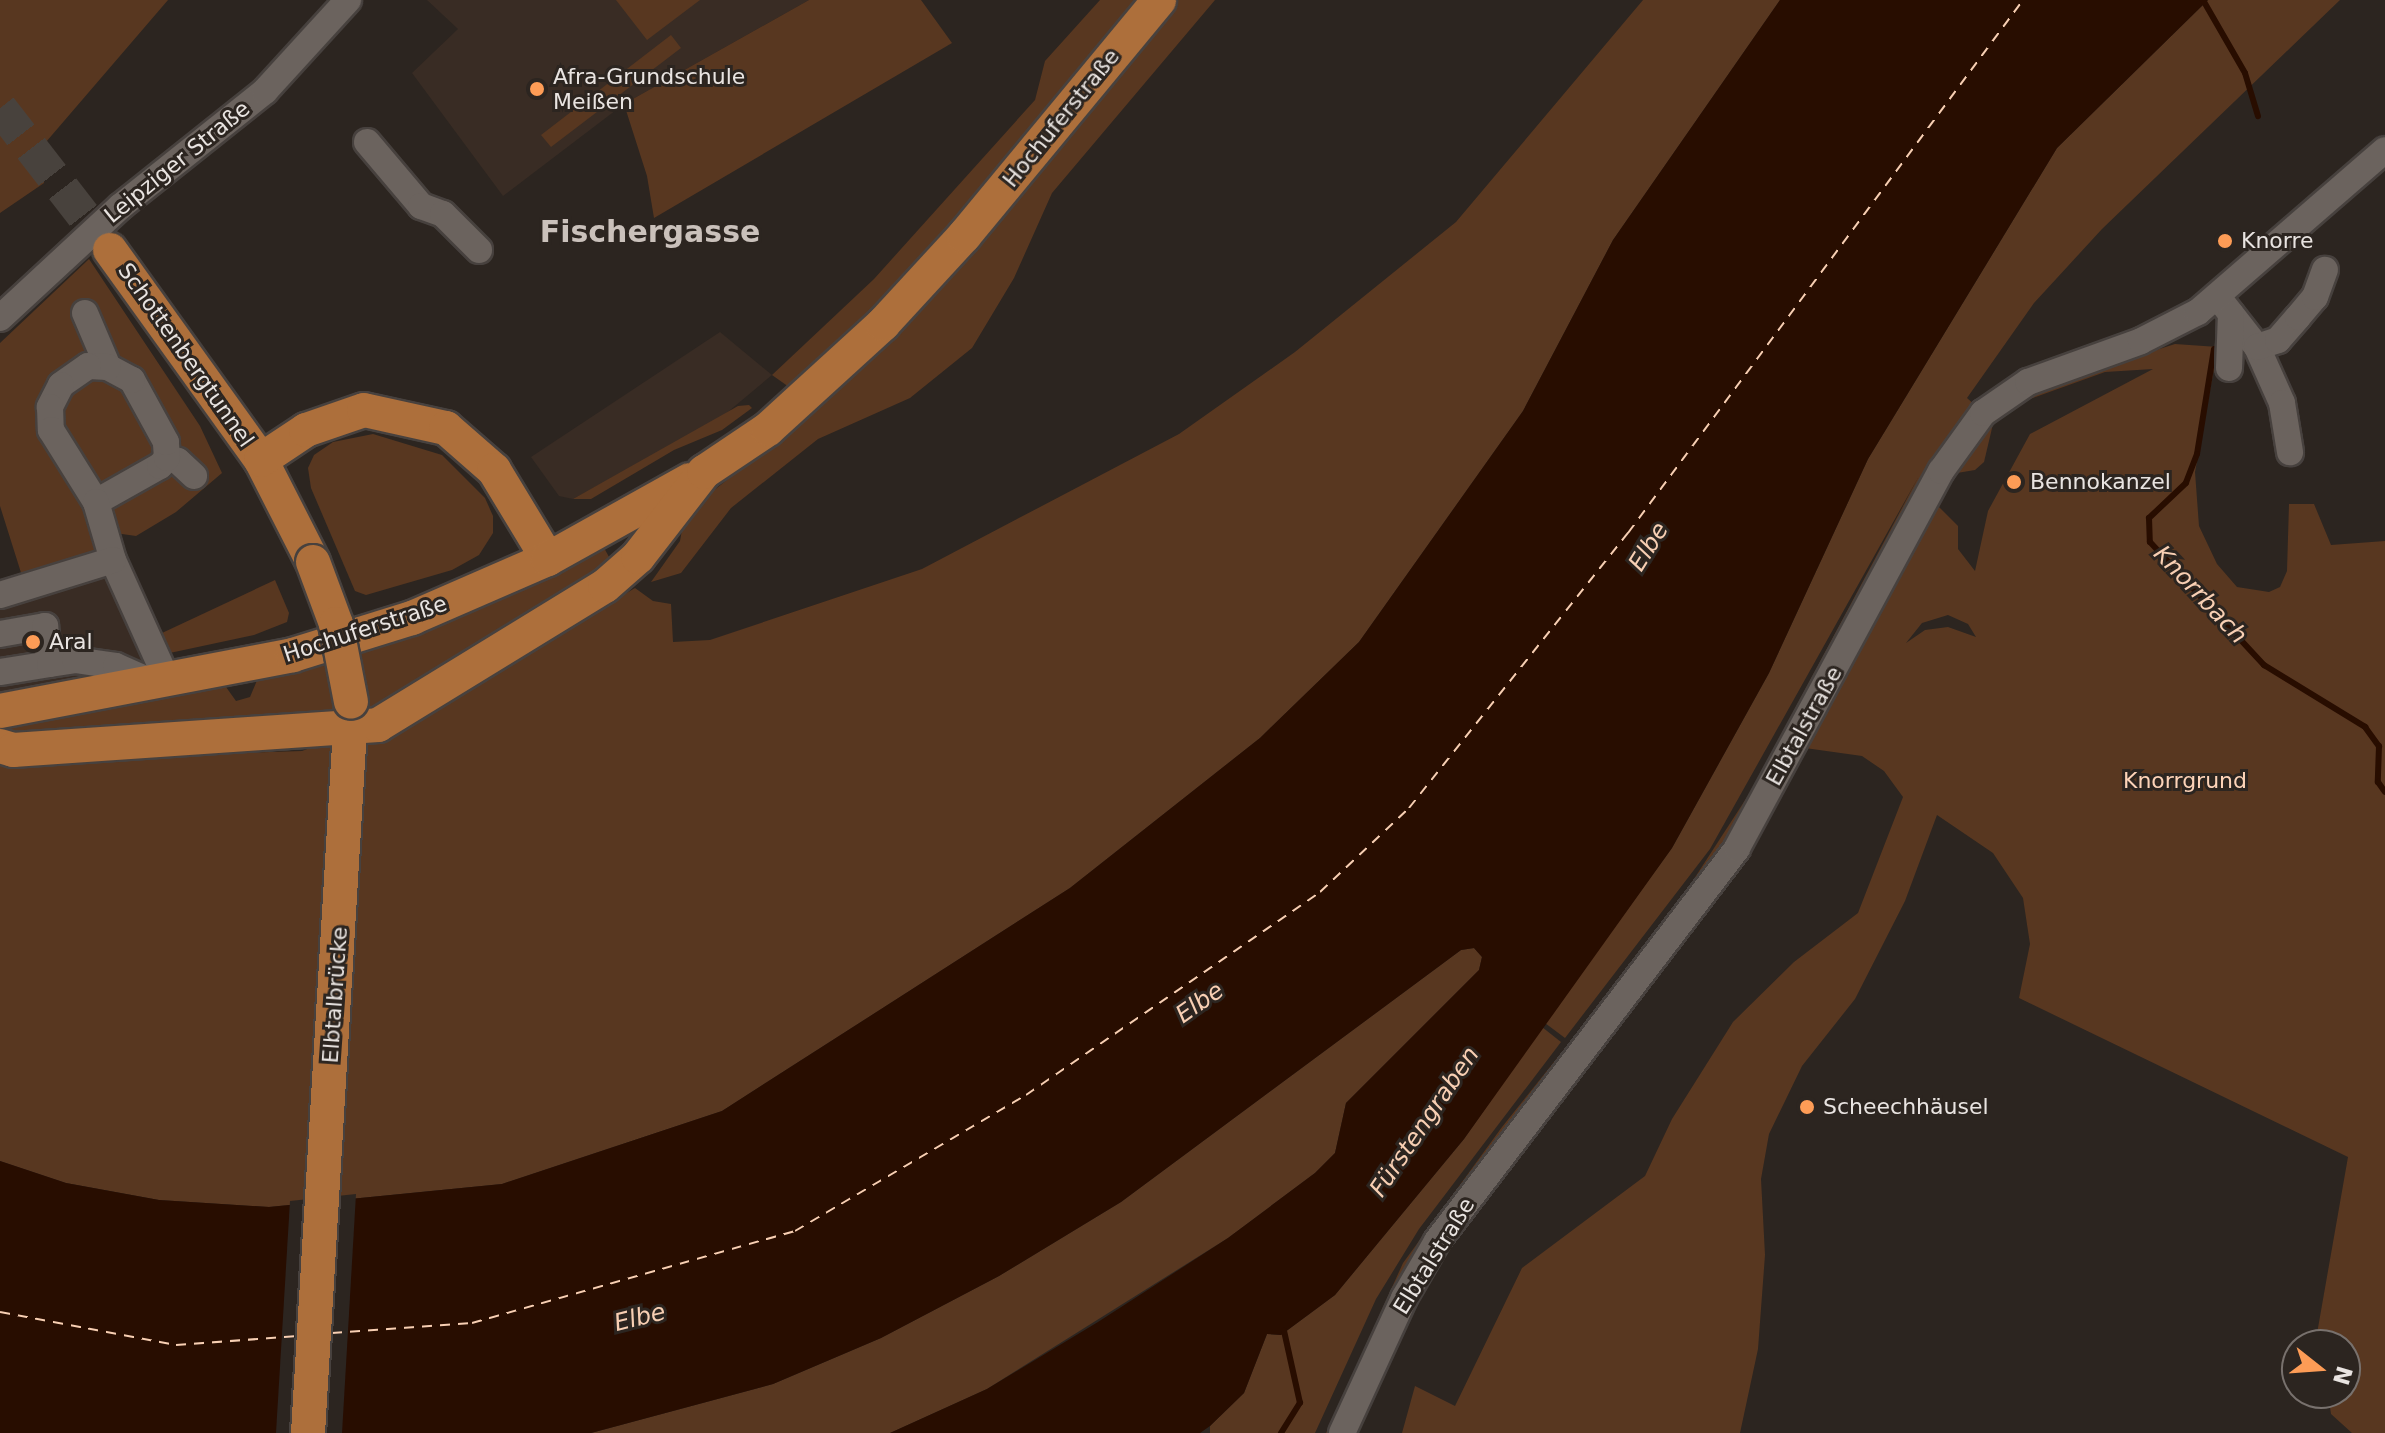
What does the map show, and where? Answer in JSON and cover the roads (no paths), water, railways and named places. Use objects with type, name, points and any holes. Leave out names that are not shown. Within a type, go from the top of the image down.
[{"type":"main road","name":"Hochuferstraße","points":[[0,711],[161,683],[293,655],[412,618],[548,559],[704,472],[803,399],[964,236],[1159,0]]},
{"type":"main road","name":"Schottenbergtunnel","points":[[110,250],[261,460],[313,562]]},
{"type":"main road","points":[[261,460],[306,430],[364,410],[446,428],[494,470],[548,559]]},
{"type":"main road","points":[[0,746],[13,750],[352,717],[378,725],[605,586],[638,557],[704,472]]},
{"type":"main road","name":"Elbtalbrücke","points":[[308,1433],[352,717],[336,624],[313,562]]},
{"type":"street","name":"Leipziger Straße","points":[[0,318],[121,206],[265,91],[348,0]]},
{"type":"street","points":[[367,142],[421,206],[443,214],[479,250]]},
{"type":"street","name":"Elbtalstraße","points":[[1342,1433],[1404,1298],[1437,1241],[1737,848],[1956,449],[1983,413],[2009,393],[2069,365],[2164,331],[2224,305],[2385,150]]},
{"type":"street","points":[[2257,347],[2278,340],[2315,297],[2325,270]]},
{"type":"street","points":[[2224,305],[2257,347],[2282,403],[2290,452]]},
{"type":"street","points":[[2224,305],[2229,368]]},
{"type":"street","points":[[85,313],[108,367]]},
{"type":"street","points":[[161,683],[113,560],[96,502],[51,430],[50,407],[61,385],[88,366],[108,367],[132,380],[149,384],[166,442],[167,458]]},
{"type":"street","points":[[96,502],[136,483],[167,458]]},
{"type":"street","points":[[167,458],[178,461],[194,476]]},
{"type":"street","points":[[0,595],[113,560]]},
{"type":"street","points":[[0,634],[45,626],[50,664]]},
{"type":"street","points":[[0,672],[75,660],[116,666],[161,683]]},
{"type":"water","name":"Elbe","points":[[1780,0],[2208,0],[2057,148],[1868,459],[1769,673],[1672,848],[1464,1139],[1335,1295],[1281,1335],[1267,1334],[1244,1393],[1210,1426],[1200,1433],[890,1433],[987,1389],[1098,1322],[1228,1238],[1315,1173],[1335,1153],[1346,1103],[1479,970],[1482,957],[1474,948],[1461,950],[1121,1202],[999,1276],[881,1338],[773,1384],[591,1433],[0,1433],[0,1161],[66,1183],[159,1200],[269,1207],[502,1184],[722,1111],[1070,888],[1260,738],[1359,642],[1523,411],[1613,240]]},
{"type":"waterway","name":"Knorrbach","points":[[2203,0],[2245,73],[2258,116]]},
{"type":"waterway","name":"Knorrbach","points":[[2214,349],[2197,454],[2186,483],[2149,518],[2150,542],[2264,665],[2365,727],[2379,746],[2378,782],[2385,792]]},
{"type":"waterway","name":"Fürstengraben","points":[[1281,1433],[1300,1403],[1284,1331]]},
{"type":"tunnel","points":[[0,108],[110,250]]},
{"type":"place","name":"Afra-Grundschule Meißen","points":[[537,89]]},
{"type":"place","name":"Knorre","points":[[2225,241]]},
{"type":"place","name":"Bennokanzel","points":[[2014,482]]},
{"type":"place","name":"Aral","points":[[33,642]]},
{"type":"place","name":"Scheechhäusel","points":[[1807,1107]]},
{"type":"district","name":"Fischergasse","points":[[650,232]]},
{"type":"park label","name":"Knorrgrund","points":[[2185,781]]}]
